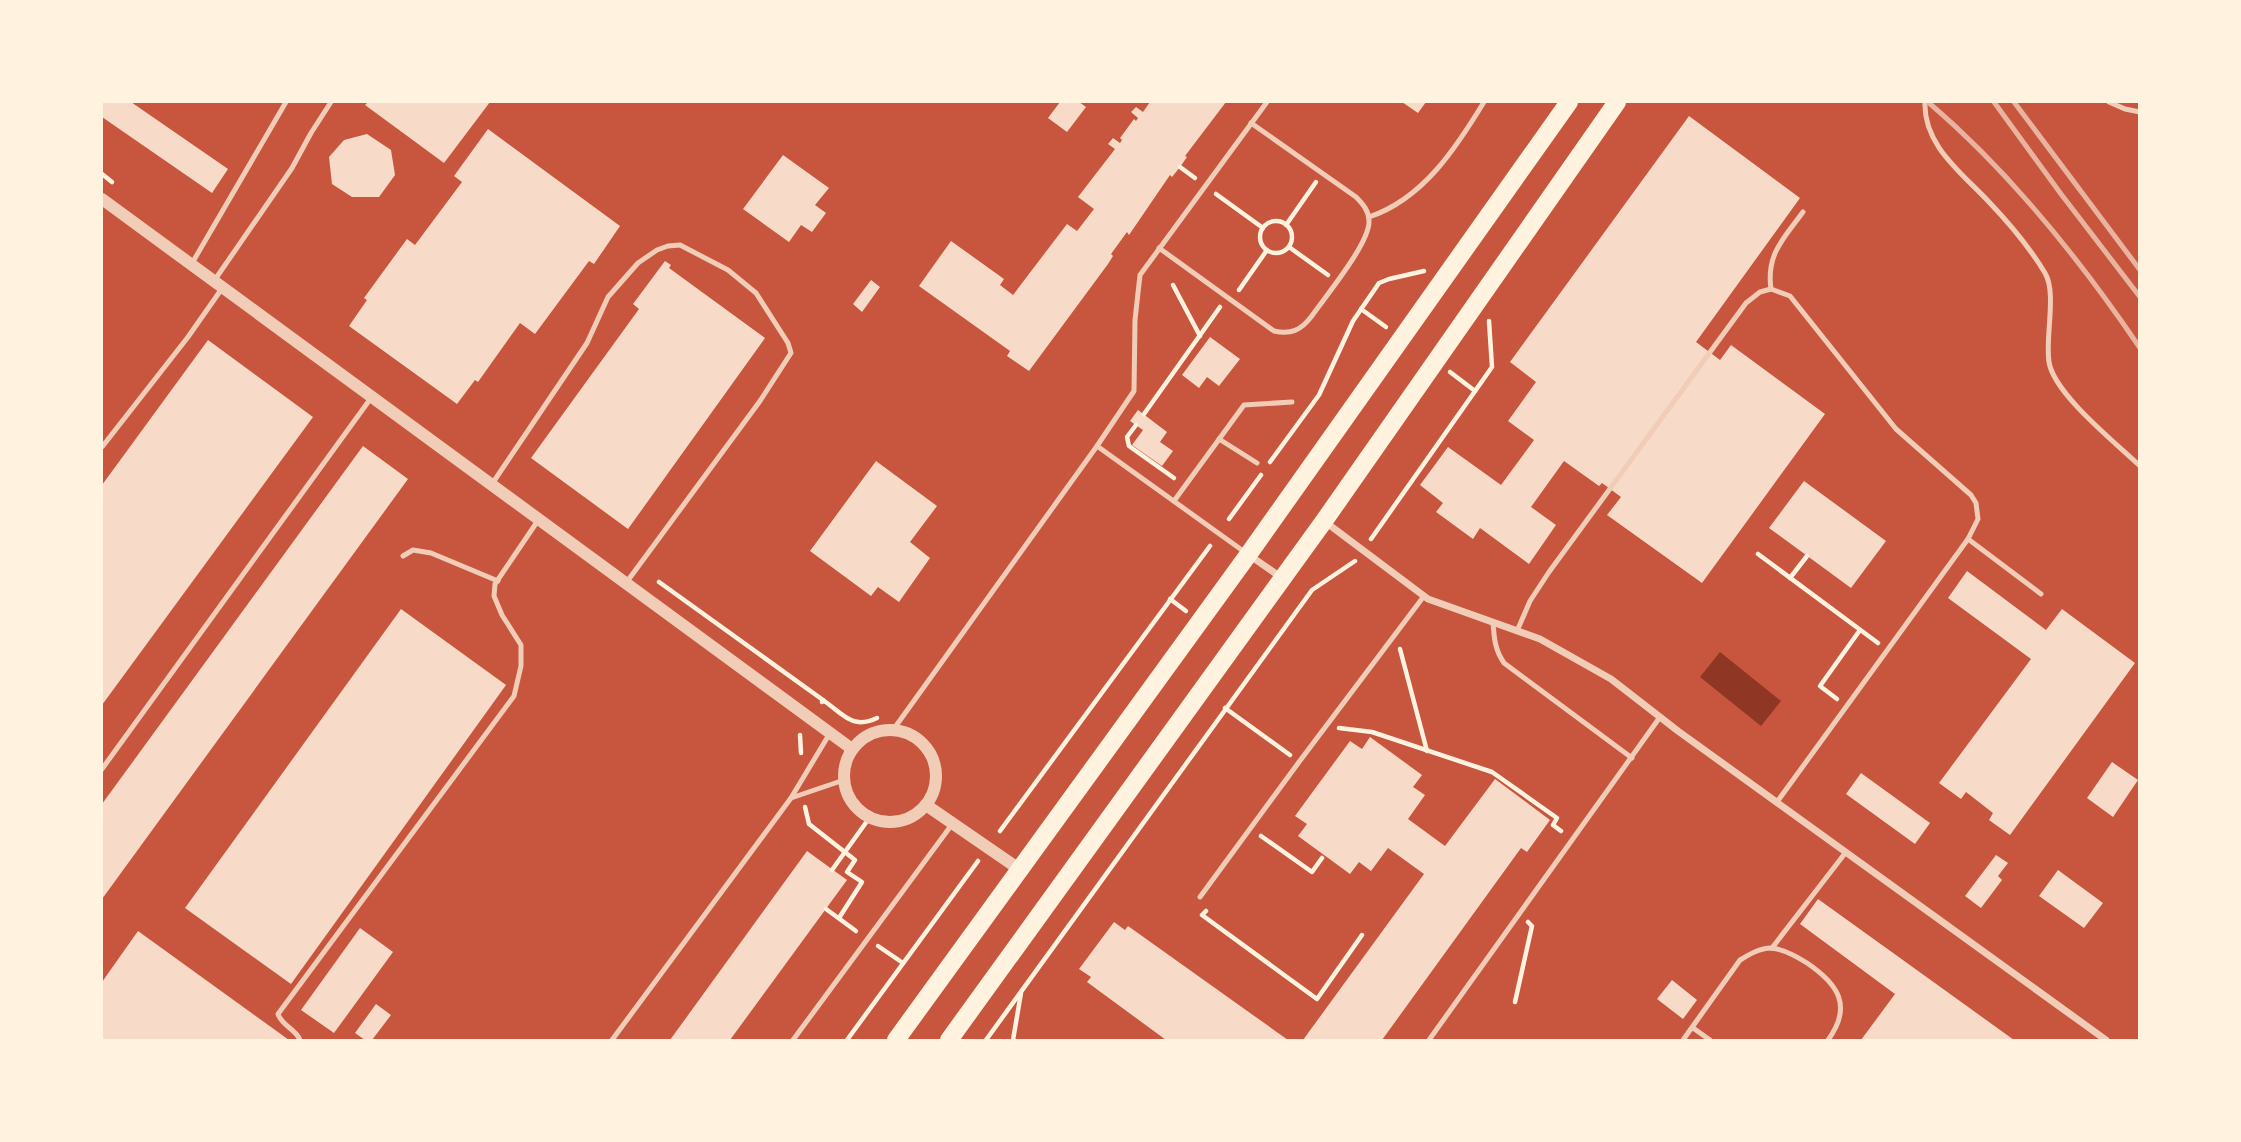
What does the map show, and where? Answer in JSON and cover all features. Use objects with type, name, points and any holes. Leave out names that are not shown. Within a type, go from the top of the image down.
[{"type":"main road","points":[[896,1041],[1248,555],[1569,102]]},
{"type":"main road","points":[[949,1041],[1324,521],[1618,102]]},
{"type":"street","points":[[102,199],[852,749]]},
{"type":"street","points":[[1324,521],[1424,596],[1540,639],[1611,679],[2106,1041]]},
{"type":"street","points":[[1248,555],[1282,578]]},
{"type":"street","points":[[894,730],[908,733],[920,741],[931,755],[936,772],[934,789],[926,805],[904,820],[890,822],[870,817],[854,805],[844,780],[852,749],[860,740],[870,734],[894,730]]},
{"type":"street","points":[[926,805],[1019,869]]},
{"type":"lane","points":[[191,265],[286,102]]},
{"type":"lane","points":[[102,447],[188,337],[331,102]]},
{"type":"lane","points":[[894,730],[1134,391],[1137,288],[1140,275],[1267,102]]},
{"type":"lane","points":[[1369,217],[1395,207],[1418,190],[1464,134],[1484,102]]},
{"type":"lane","points":[[1925,102],[1928,127],[1945,156],[2000,214],[2046,274],[2051,288],[2049,365],[2054,377],[2091,421],[2140,466]]},
{"type":"lane","points":[[2109,102],[2140,112]]},
{"type":"lane","points":[[1159,248],[1274,331],[1295,331],[1306,325],[1367,236],[1369,217],[1367,210],[1356,197],[1251,123]]},
{"type":"lane","points":[[1770,289],[1770,268],[1775,250],[1803,212]]},
{"type":"lane","points":[[492,484],[587,343],[608,297],[638,263],[657,250],[680,245],[728,270],[756,293],[788,343],[791,353],[760,401],[625,583]]},
{"type":"lane","points":[[1517,631],[1530,601],[1549,572],[1746,303],[1760,292],[1770,289],[1790,296],[1896,429],[1971,495],[1976,503],[1978,519],[1968,539],[1777,802]]},
{"type":"lane","points":[[102,769],[372,396]]},
{"type":"lane","points":[[1174,501],[1244,405],[1292,402]]},
{"type":"lane","points":[[1219,439],[1257,463]]},
{"type":"lane","points":[[1097,446],[1248,555]]},
{"type":"lane","points":[[300,1041],[298,1035],[280,1020],[278,1014],[514,696],[521,666],[522,645],[502,615],[494,596],[495,584],[539,519]]},
{"type":"lane","points":[[1968,539],[2041,594]]},
{"type":"lane","points":[[404,556],[412,550],[431,553],[498,580]]},
{"type":"lane","points":[[1200,897],[1424,596]]},
{"type":"lane","points":[[1493,622],[1497,653],[1504,663],[1632,758]]},
{"type":"lane","points":[[1429,1041],[1660,717]]},
{"type":"lane","points":[[612,1041],[790,798],[830,733]]},
{"type":"lane","points":[[790,798],[844,780]]},
{"type":"lane","points":[[793,1041],[953,823]]},
{"type":"lane","points":[[1772,948],[1846,852]]},
{"type":"lane","points":[[1684,1041],[1740,960],[1753,952],[1772,948],[1796,957],[1823,974],[1835,987],[1840,999],[1840,1019],[1829,1041]]},
{"type":"lane","points":[[1693,1028],[1710,1041]]},
{"type":"path","points":[[1180,167],[1263,228]]},
{"type":"path","points":[[1286,225],[1322,173]]},
{"type":"path","points":[[1272,222],[1286,225],[1292,236],[1289,247],[1280,253],[1267,250],[1261,240],[1263,228],[1272,222]]},
{"type":"path","points":[[1289,247],[1337,281]]},
{"type":"path","points":[[1144,414],[1267,250]]},
{"type":"path","points":[[1229,519],[1319,395],[1353,321],[1379,283],[1420,272]]},
{"type":"path","points":[[1172,285],[1200,336]]},
{"type":"path","points":[[1361,309],[1387,328]]},
{"type":"path","points":[[1371,539],[1492,367],[1489,328]]},
{"type":"path","points":[[1449,372],[1475,391]]},
{"type":"path","points":[[1136,425],[1127,437],[1129,446],[1185,486]]},
{"type":"path","points":[[1000,831],[1210,546]]},
{"type":"path","points":[[1758,554],[1886,649]]},
{"type":"path","points":[[1790,578],[1807,556]]},
{"type":"path","points":[[986,1041],[1312,590],[1356,561]]},
{"type":"path","points":[[1170,599],[1187,612]]},
{"type":"path","points":[[1846,705],[1820,686],[1860,630]]},
{"type":"path","points":[[1398,645],[1427,751]]},
{"type":"path","points":[[823,700],[859,723],[877,718]]},
{"type":"path","points":[[1225,708],[1299,761]]},
{"type":"path","points":[[1338,728],[1371,732],[1499,775],[1557,818],[1553,825],[1572,841]]},
{"type":"path","points":[[798,733],[801,735],[802,751],[800,783]]},
{"type":"path","points":[[802,794],[810,824],[855,860],[847,872],[862,882],[839,918]]},
{"type":"path","points":[[832,870],[870,817]]},
{"type":"path","points":[[1260,835],[1312,872],[1322,858]]},
{"type":"path","points":[[847,1041],[978,860]]},
{"type":"path","points":[[1209,906],[1202,915],[1317,999],[1362,936]]},
{"type":"path","points":[[826,909],[903,963]]},
{"type":"path","points":[[1515,1002],[1532,926],[1519,914]]},
{"type":"path","points":[[1013,1041],[1022,990]]},
{"type":"shaded area","points":[[1720,652],[1781,701],[1761,726],[1700,677]]},
{"type":"building","points":[[102,102],[131,102],[228,169],[212,193],[102,117]]},
{"type":"building","points":[[368,102],[490,102],[444,163],[365,105]]},
{"type":"building","points":[[1060,102],[1079,102],[1086,107],[1067,132],[1048,118]]},
{"type":"building","points":[[1150,102],[1226,102],[1185,156],[1187,157],[1180,167],[1172,177],[1170,175],[1129,235],[1127,232],[1111,254],[1113,256],[1108,264],[1029,371],[1007,356],[1010,351],[919,286],[951,241],[1004,279],[1000,285],[1013,295],[1067,224],[1077,231],[1094,209],[1078,197],[1115,149],[1108,144],[1113,138],[1120,143],[1120,138],[1134,119],[1136,121],[1138,118],[1131,112],[1136,107],[1143,112]]},
{"type":"building","points":[[1402,102],[1426,102],[1418,113]]},
{"type":"building","points":[[1689,116],[1800,198],[1696,342],[1720,360],[1731,345],[1825,414],[1702,583],[1607,515],[1621,497],[1602,483],[1599,486],[1564,461],[1531,507],[1556,525],[1529,564],[1480,528],[1473,539],[1436,512],[1443,503],[1420,485],[1448,447],[1501,485],[1534,440],[1508,421],[1536,382],[1510,362]]},
{"type":"building","points":[[488,129],[620,226],[594,264],[589,261],[535,334],[520,323],[478,382],[475,380],[457,404],[349,326],[367,300],[364,298],[407,239],[415,245],[462,182],[454,176]]},
{"type":"building","points":[[367,134],[391,150],[395,175],[379,197],[352,197],[332,184],[329,157],[344,140]]},
{"type":"building","points":[[783,155],[829,188],[815,205],[826,213],[812,232],[801,225],[789,242],[743,209]]},
{"type":"building","points":[[665,261],[671,265],[669,268],[765,338],[628,529],[531,458],[639,309],[633,304]]},
{"type":"building","points":[[871,280],[880,287],[862,312],[853,304]]},
{"type":"building","points":[[1210,337],[1240,359],[1219,386],[1207,377],[1199,388],[1182,375]]},
{"type":"building","points":[[208,340],[313,417],[102,705],[102,485]]},
{"type":"building","points":[[1138,410],[1167,432],[1160,442],[1173,451],[1162,466],[1132,445],[1143,430],[1130,421]]},
{"type":"building","points":[[363,446],[408,479],[102,899],[102,804]]},
{"type":"building","points":[[876,461],[937,506],[910,542],[930,558],[899,602],[878,587],[871,596],[810,551]]},
{"type":"building","points":[[1804,481],[1886,541],[1851,588],[1769,528]]},
{"type":"building","points":[[1967,571],[2046,630],[2062,609],[2135,663],[2010,835],[1989,820],[1993,813],[1966,792],[1961,799],[1939,783],[2031,659],[1948,598]]},
{"type":"building","points":[[401,609],[506,685],[291,984],[185,908]]},
{"type":"building","points":[[1370,737],[1422,775],[1413,787],[1425,795],[1408,819],[1445,846],[1495,779],[1550,820],[1527,852],[1521,848],[1382,1040],[1303,1040],[1424,874],[1388,848],[1371,871],[1359,862],[1350,874],[1298,836],[1307,824],[1295,816],[1350,741],[1362,749]]},
{"type":"building","points":[[2112,762],[2138,780],[2113,817],[2087,798]]},
{"type":"building","points":[[1861,773],[1930,823],[1915,844],[1846,794]]},
{"type":"building","points":[[807,851],[847,880],[730,1040],[670,1040]]},
{"type":"building","points":[[1996,855],[2008,863],[1998,876],[2002,880],[1981,908],[1965,896]]},
{"type":"building","points":[[2058,870],[2103,903],[2084,928],[2039,896]]},
{"type":"building","points":[[1818,899],[2014,1040],[1861,1040],[1895,994],[1800,924]]},
{"type":"building","points":[[1114,922],[1125,930],[1128,926],[1288,1040],[1166,1040],[1087,982],[1091,977],[1079,969]]},
{"type":"building","points":[[360,928],[393,952],[334,1033],[301,1010]]},
{"type":"building","points":[[138,931],[289,1040],[102,1040],[102,982]]},
{"type":"building","points":[[1672,980],[1697,1000],[1683,1019],[1657,999]]},
{"type":"building","points":[[376,1004],[391,1015],[372,1040],[365,1040],[355,1033]]},
{"type":"railway","points":[[1928,102],[1987,157],[2042,218],[2093,281],[2140,348]]},
{"type":"railway","points":[[1994,102],[2140,297]]},
{"type":"railway","points":[[2014,102],[2140,270]]}]
